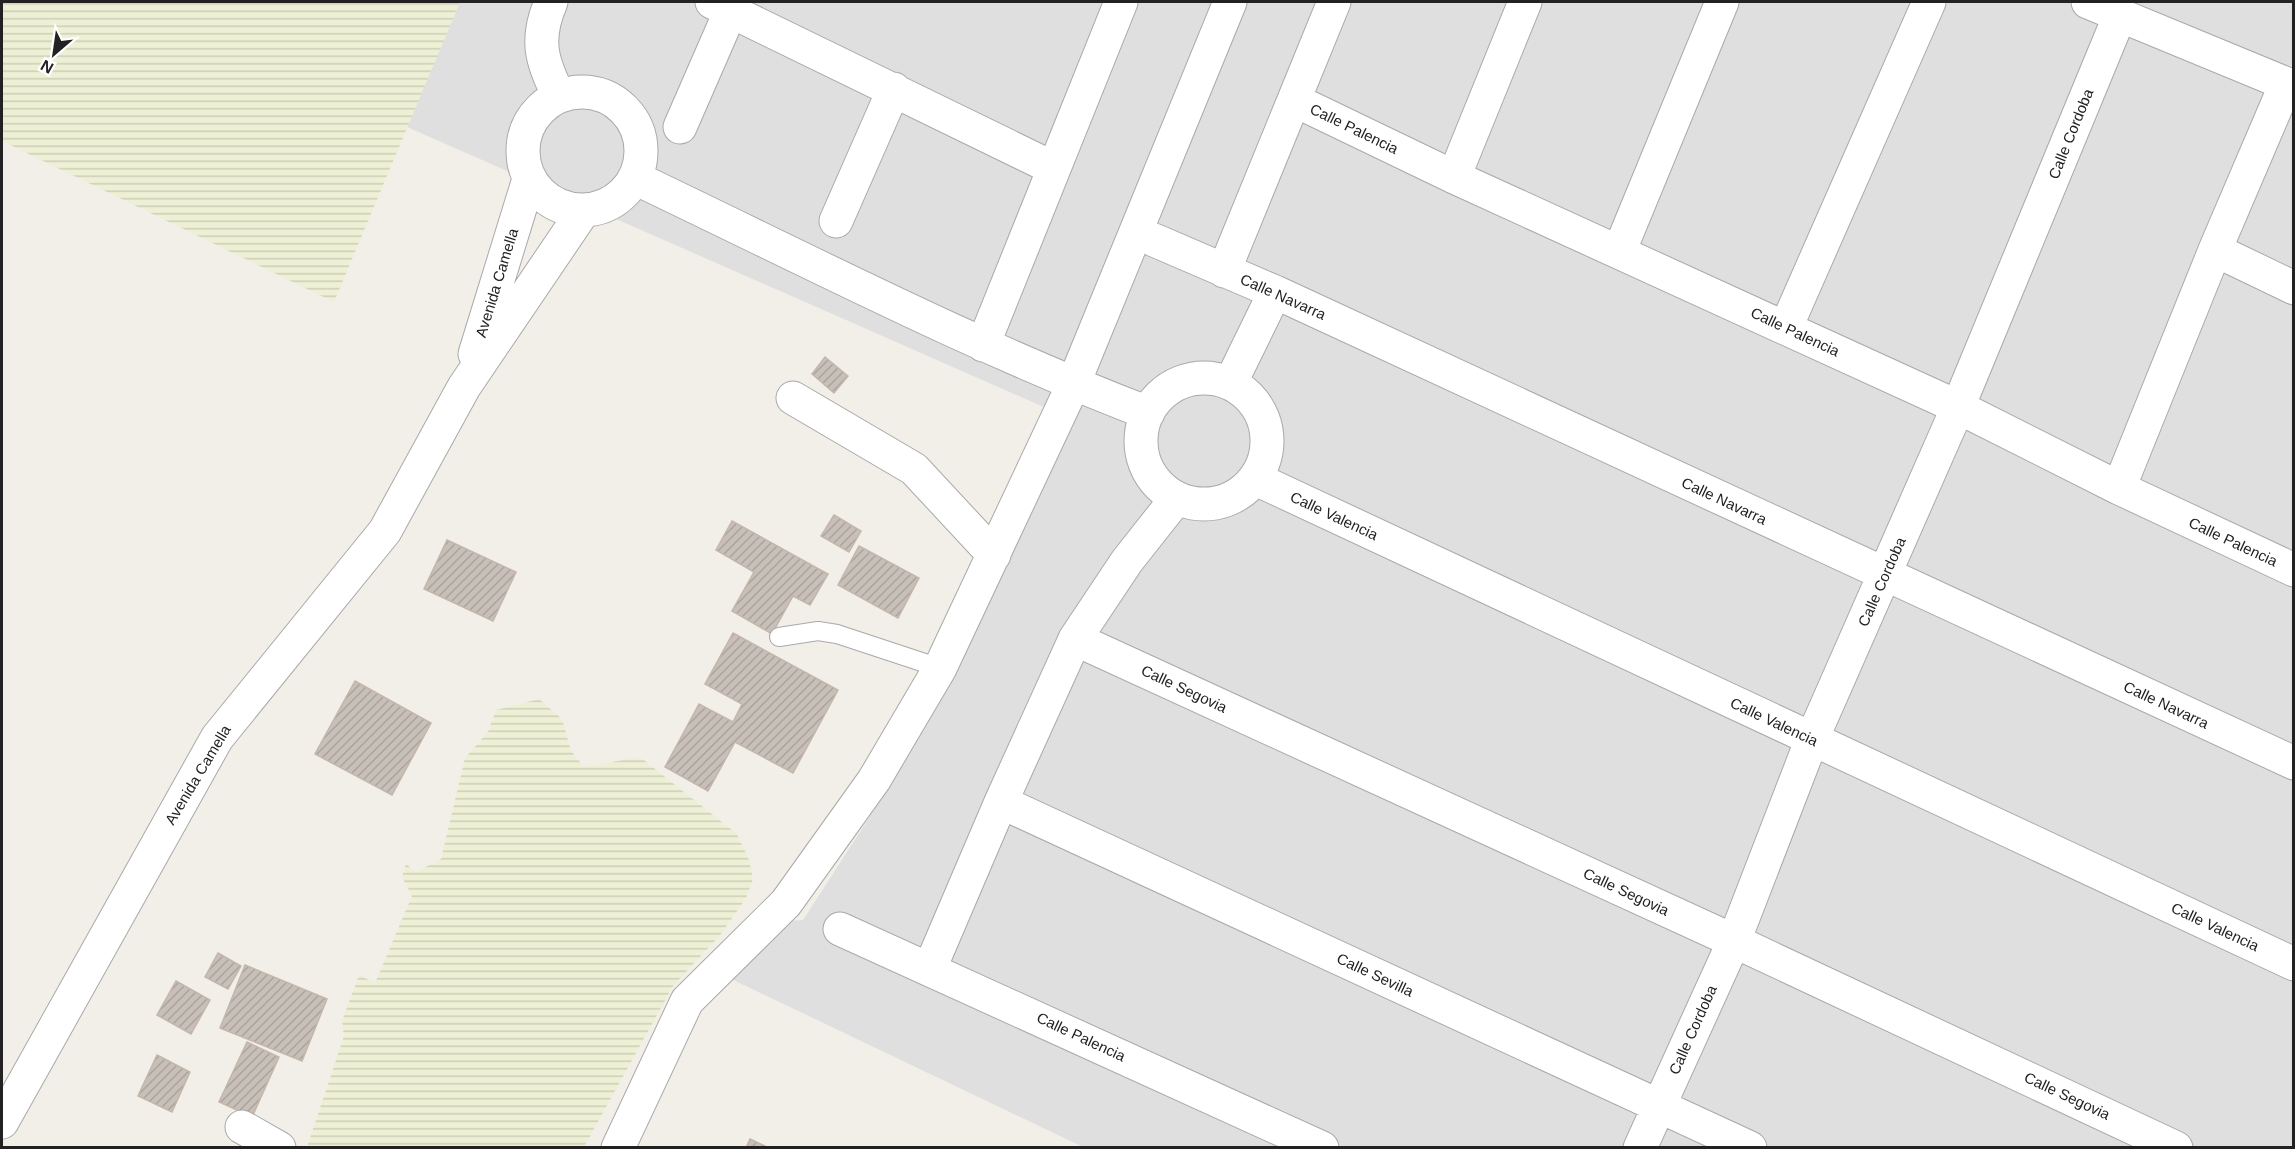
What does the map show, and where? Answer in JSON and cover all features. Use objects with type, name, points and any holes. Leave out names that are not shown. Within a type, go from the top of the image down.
[{"type":"street","points":[[551,2],[541,39],[545,68],[559,96]]},
{"type":"street","points":[[983,345],[1121,2]]},
{"type":"street","points":[[618,1148],[687,1001],[786,903],[874,780],[940,669],[1073,384],[1230,2]]},
{"type":"street","points":[[1224,272],[1334,2]]},
{"type":"street","points":[[1454,177],[1525,2]]},
{"type":"street","points":[[1619,252],[1722,2]]},
{"type":"street","points":[[1786,327],[1929,2]]},
{"type":"street","points":[[2088,2],[2290,85],[2214,250],[2119,488]]},
{"type":"street","points":[[680,127],[721,6],[1053,168]]},
{"type":"street","name":"Calle Cordoba","points":[[1640,1148],[1734,941],[1812,740],[1886,576],[1958,407],[2120,15]]},
{"type":"street","points":[[836,221],[894,89]]},
{"type":"street","points":[[583,92],[606,97],[626,111],[638,131],[641,155],[635,178],[622,195],[605,206],[584,210],[552,202],[529,179],[523,153],[526,129],[540,109],[559,96],[583,92]]},
{"type":"street","name":"Calle Palencia","points":[[1294,100],[1454,177],[1958,407],[2119,488],[2294,570]]},
{"type":"street","points":[[635,178],[983,345],[1148,413]]},
{"type":"street","name":"Avenida Camella","points":[[464,387],[529,179]]},
{"type":"street","name":"Avenida Camella","points":[[2,1122],[217,738],[385,531],[464,387],[584,210]]},
{"type":"street","name":"Calle Navarra","points":[[1154,240],[1275,292],[2294,763]]},
{"type":"street","points":[[2214,250],[2294,288]]},
{"type":"street","points":[[1231,382],[1275,292]]},
{"type":"street","points":[[1213,378],[1231,382],[1258,406],[1267,430],[1266,456],[1256,479],[1233,498],[1205,506],[1176,499],[1156,485],[1144,465],[1139,441],[1148,413],[1160,394],[1184,380],[1213,378]]},
{"type":"street","points":[[793,398],[914,469],[994,555]]},
{"type":"street","name":"Calle Valencia","points":[[1256,479],[2294,964]]},
{"type":"street","points":[[930,968],[1001,802],[1075,639],[1127,561],[1176,499]]},
{"type":"street","name":"Calle Segovia","points":[[1075,639],[1734,941],[2176,1148]]},
{"type":"street","name":"Calle Sevilla","points":[[1001,802],[1750,1148]]},
{"type":"street","name":"Calle Palencia","points":[[840,929],[1322,1148]]},
{"type":"street","points":[[242,1126],[279,1148]]},
{"type":"lane","points":[[779,637],[818,631],[837,634],[940,669]]},
{"type":"shaded area","points":[[460,2],[2293,2],[2293,1147],[1083,1147],[725,976],[774,922],[803,920],[893,781],[1071,419],[407,127]]},
{"type":"green space","points":[[2,2],[460,2],[334,302],[2,141]]},
{"type":"green space","points":[[539,699],[562,719],[571,751],[584,767],[640,757],[737,834],[749,860],[753,879],[746,898],[721,934],[673,986],[584,1147],[307,1147],[344,1036],[342,1021],[359,975],[375,983],[412,896],[402,877],[406,864],[416,872],[441,859],[465,758],[488,732],[496,710]]},
{"type":"building","points":[[825,357],[848,376],[834,393],[812,374]]},
{"type":"building","points":[[834,515],[861,531],[849,552],[821,536]]},
{"type":"building","points":[[732,521],[828,574],[810,605],[793,596],[772,634],[732,611],[754,572],[716,550]]},
{"type":"building","points":[[447,540],[516,572],[493,621],[424,589]]},
{"type":"building","points":[[859,546],[919,578],[898,618],[838,585]]},
{"type":"building","points":[[733,633],[838,690],[793,773],[735,742],[708,791],[665,767],[699,704],[733,722],[742,704],[705,684]]},
{"type":"building","points":[[355,681],[431,723],[392,795],[315,754]]},
{"type":"building","points":[[218,953],[241,966],[228,989],[205,977]]},
{"type":"building","points":[[245,965],[327,999],[302,1061],[220,1028]]},
{"type":"building","points":[[176,981],[210,1000],[191,1034],[157,1015]]},
{"type":"building","points":[[247,1042],[279,1057],[252,1117],[219,1102]]},
{"type":"building","points":[[157,1055],[190,1072],[172,1112],[138,1096]]},
{"type":"building","points":[[750,1139],[769,1148],[746,1148]]}]
